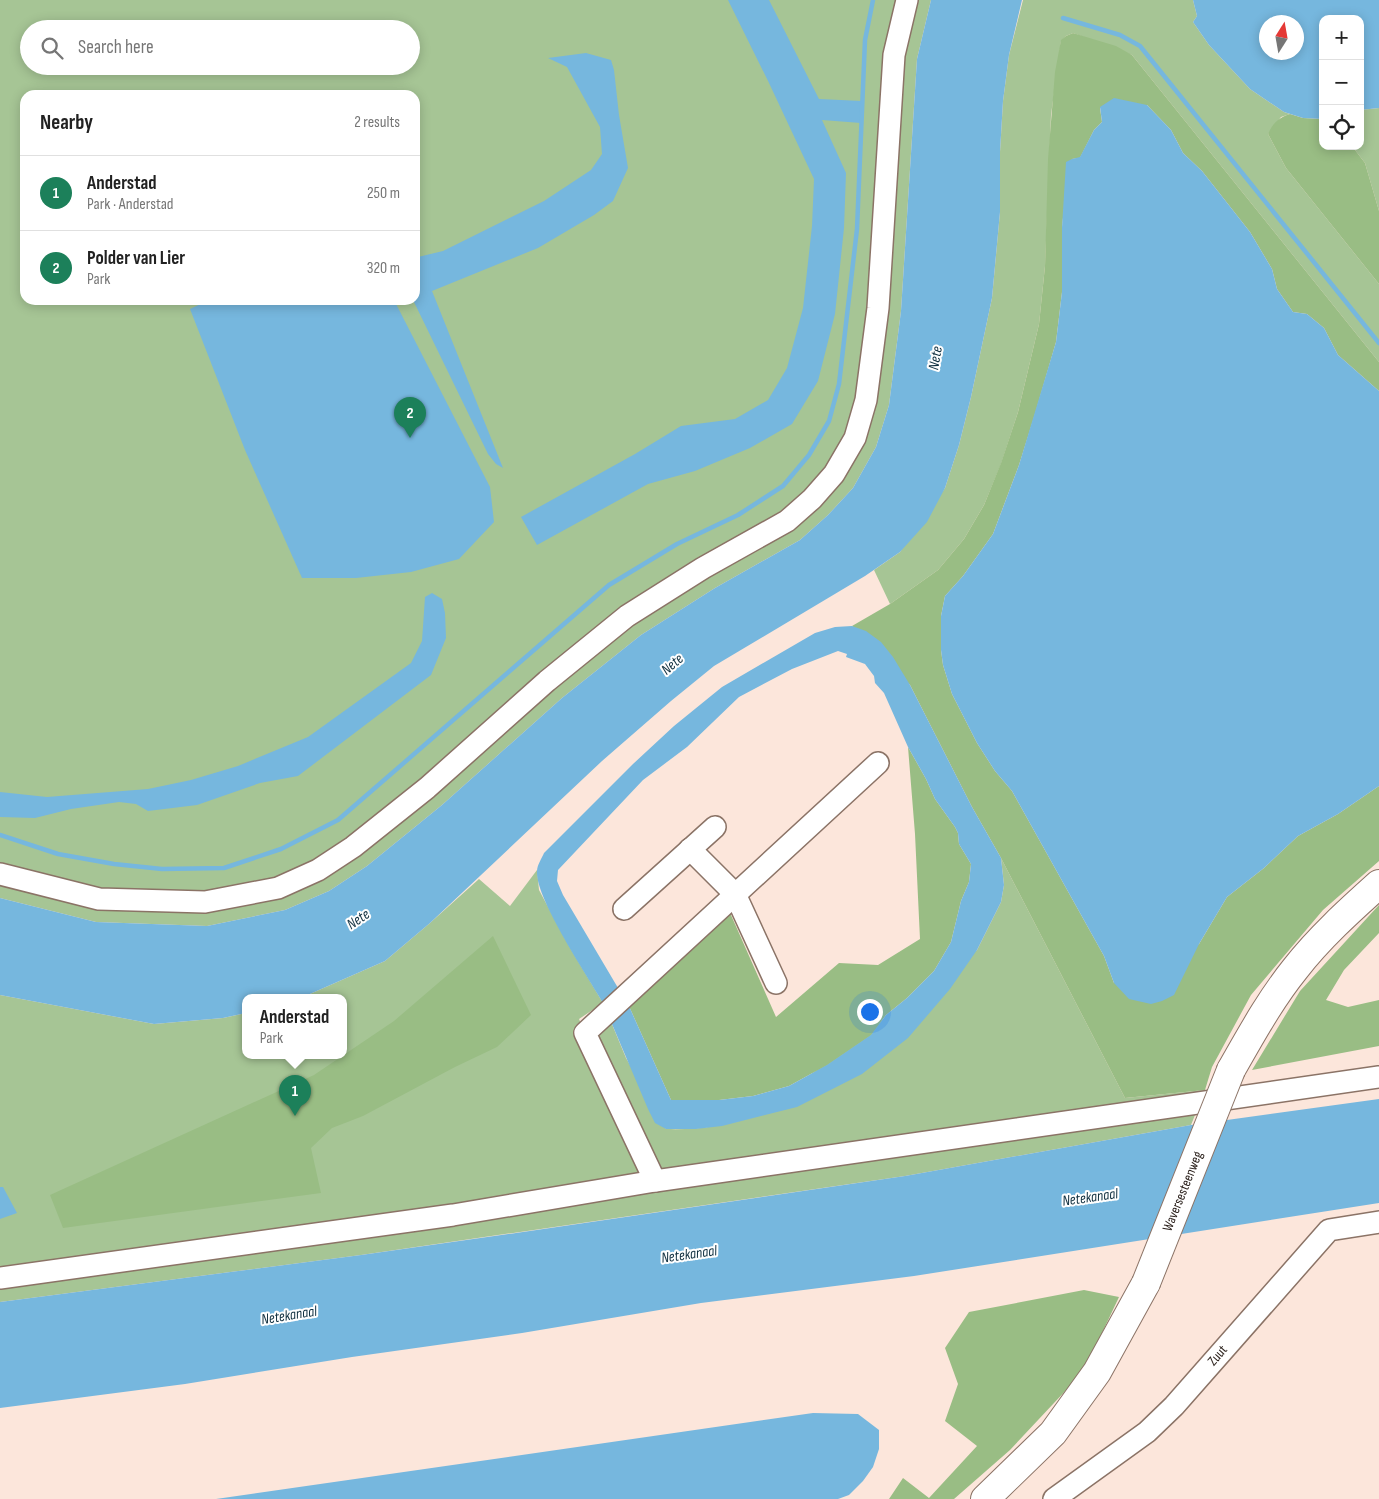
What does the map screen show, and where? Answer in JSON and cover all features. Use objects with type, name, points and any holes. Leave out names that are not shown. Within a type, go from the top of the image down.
[{"type":"main road","name":"Waversesteenweg","points":[[985,1499],[1053,1433],[1097,1372],[1146,1283],[1231,1070],[1266,1011],[1295,968],[1322,938],[1379,884]]},
{"type":"street","points":[[0,874],[100,899],[205,902],[278,888],[318,870],[353,848],[427,788],[547,681],[627,616],[703,568],[787,521],[812,499],[834,474],[855,438],[866,400],[878,308],[894,55],[907,0]]},
{"type":"street","points":[[655,1181],[585,1033],[878,764]]},
{"type":"street","points":[[624,909],[715,827]]},
{"type":"street","points":[[690,849],[735,894],[776,982]]},
{"type":"street","points":[[0,1278],[454,1215],[655,1181],[1379,1077]]},
{"type":"street","name":"Zuut","points":[[1054,1499],[1147,1432],[1174,1406],[1329,1230],[1379,1222]]},
{"type":"green space","points":[[0,0],[931,0],[917,59],[901,311],[889,405],[876,447],[853,488],[828,515],[800,540],[715,588],[641,635],[562,698],[442,805],[367,866],[329,891],[285,910],[207,926],[96,922],[0,898]]},
{"type":"green space","points":[[1023,0],[1193,0],[1197,16],[1193,22],[1209,45],[1250,89],[1290,114],[1281,117],[1268,134],[1286,168],[1379,284],[1379,362],[1132,55],[1073,33],[1066,36],[1061,41],[1051,115],[1045,266],[1039,324],[1018,412],[1001,464],[984,505],[964,539],[938,570],[890,604],[874,570],[900,552],[945,488],[959,445],[971,397],[992,298],[1000,212],[1000,152],[1003,101],[1009,55]]},
{"type":"green space","points":[[1073,33],[1116,46],[1132,55],[1379,362],[1379,391],[1338,355],[1324,328],[1307,314],[1293,312],[1277,289],[1272,269],[1250,232],[1202,171],[1183,153],[1171,130],[1147,105],[1100,108],[1102,122],[1094,130],[1080,158],[1072,159],[1062,227],[1062,292],[1056,342],[1019,465],[993,534],[963,576],[945,596],[941,616],[941,650],[943,665],[952,694],[977,743],[995,771],[1012,791],[1104,956],[1114,983],[1199,944],[1227,897],[1264,868],[1298,836],[1338,814],[1379,786],[1379,861],[1323,910],[1251,995],[1212,1067],[1205,1090],[1125,1098],[910,685],[852,626],[890,604],[938,570],[964,539],[984,505],[1001,463],[1018,412],[1039,324],[1045,266],[1048,159],[1055,72],[1061,40]]},
{"type":"green space","points":[[1379,108],[1379,211],[1365,163],[1355,150],[1364,150],[1364,110]]},
{"type":"green space","points":[[1290,114],[1303,118],[1319,119],[1319,150],[1355,150],[1365,163],[1379,211],[1379,284],[1286,168],[1268,134],[1276,121]]},
{"type":"green space","points":[[908,747],[935,799],[955,827],[958,833],[959,844],[971,864],[969,882],[961,901],[951,942],[934,971],[907,998],[886,1015],[871,1035],[827,1065],[789,1086],[753,1096],[719,1100],[671,1100],[628,1004],[727,906],[776,1017],[839,963],[878,965],[920,939],[915,834]]},
{"type":"green space","points":[[1001,858],[1125,1098],[1205,1090],[1191,1125],[905,1176],[361,1255],[0,1302],[0,995],[154,1024],[223,1018],[242,1014],[242,1059],[347,1059],[347,994],[310,994],[385,961],[479,879],[510,906],[537,870],[539,890],[603,1003],[579,1019],[589,1042],[609,1017],[626,1058],[666,1129],[710,1127],[754,1117],[977,950],[1001,902],[1004,885]]},
{"type":"green space","points":[[1379,905],[1379,933],[1344,970],[1326,1000],[1348,1007],[1379,1000],[1379,1046],[1252,1070],[1300,991]]},
{"type":"green space","points":[[493,936],[531,1015],[497,1047],[363,1116],[332,1128],[311,1148],[321,1193],[63,1228],[50,1195],[314,1075],[338,1059],[347,1059],[347,1053],[394,1021]]},
{"type":"green space","points":[[1084,1290],[1119,1297],[1084,1371],[1010,1450],[954,1499],[889,1499],[903,1478],[929,1498],[977,1446],[945,1421],[958,1384],[945,1348],[969,1312]]},
{"type":"water","points":[[728,0],[769,0],[819,99],[862,101],[861,123],[822,120],[846,173],[844,228],[835,314],[818,381],[792,424],[750,448],[695,471],[648,484],[537,545],[521,517],[635,454],[681,426],[735,419],[768,400],[787,368],[803,308],[812,226],[814,179]]},
{"type":"water","name":"Nete","points":[[931,0],[1022,0],[1009,55],[1003,101],[1000,152],[1000,212],[992,298],[971,397],[959,445],[945,488],[927,522],[900,552],[865,576],[714,666],[602,761],[430,923],[385,961],[310,994],[242,994],[242,1014],[223,1018],[154,1024],[0,995],[0,898],[96,922],[207,926],[285,910],[329,891],[367,866],[442,805],[562,698],[641,635],[715,588],[800,540],[828,515],[853,488],[876,447],[889,405],[901,311],[917,59]]},
{"type":"water","points":[[1193,0],[1379,0],[1379,108],[1364,110],[1364,15],[1319,15],[1319,119],[1303,118],[1284,112],[1250,89],[1209,45],[1193,22],[1197,16]]},
{"type":"water","points":[[586,53],[611,60],[628,168],[613,201],[594,215],[538,248],[432,291],[503,468],[496,464],[488,454],[415,305],[420,305],[420,257],[443,251],[544,201],[591,170],[602,154],[600,127],[567,67],[548,58]]},
{"type":"water","points":[[1114,98],[1147,105],[1171,130],[1183,153],[1202,171],[1250,232],[1272,269],[1277,289],[1293,312],[1307,314],[1324,328],[1338,355],[1379,391],[1379,786],[1338,814],[1298,836],[1264,868],[1227,897],[1199,944],[1174,995],[1151,1004],[1129,999],[1114,983],[1104,956],[1012,791],[995,771],[977,743],[952,694],[943,665],[941,650],[941,616],[945,596],[963,576],[993,534],[1019,465],[1056,342],[1062,292],[1062,227],[1066,162],[1080,157],[1094,130],[1102,122],[1100,107]]},
{"type":"water","points":[[198,305],[397,305],[490,487],[494,522],[459,559],[411,572],[356,578],[302,578],[245,450],[190,309]]},
{"type":"water","points":[[432,593],[442,599],[445,613],[446,638],[431,675],[298,776],[260,783],[197,805],[148,811],[136,804],[119,802],[71,809],[35,818],[0,817],[0,792],[47,797],[148,789],[191,780],[238,766],[308,737],[411,663],[422,641],[425,597]]},
{"type":"water","points":[[852,626],[866,631],[881,642],[893,657],[910,685],[972,807],[1001,858],[1004,885],[1001,902],[977,950],[950,989],[908,1038],[862,1074],[797,1107],[722,1126],[696,1129],[666,1129],[655,1123],[609,1017],[628,1004],[671,1100],[719,1100],[753,1096],[789,1086],[827,1065],[871,1035],[886,1015],[907,998],[934,971],[951,942],[961,901],[969,882],[971,864],[959,844],[958,833],[935,799],[908,747],[884,693],[875,683],[874,676],[865,664],[846,657],[847,654],[838,651],[792,669],[739,697],[687,747],[643,780],[558,870],[557,881],[563,895],[621,993],[603,1003],[553,918],[544,899],[537,871],[539,864],[544,853],[633,764],[674,726],[722,687],[815,633],[835,627]]},
{"type":"water","name":"Netekanaal","points":[[1379,1099],[1379,1203],[914,1276],[701,1303],[522,1333],[352,1357],[185,1384],[0,1408],[0,1302],[361,1255],[905,1176],[1191,1125]]},
{"type":"water","points":[[0,1187],[3,1187],[17,1213],[0,1219]]},
{"type":"water","points":[[813,1413],[858,1414],[879,1430],[879,1449],[873,1467],[863,1481],[849,1495],[838,1499],[216,1499]]},
{"type":"waterway","points":[[0,835],[58,854],[114,864],[162,869],[224,868],[281,849],[338,820],[609,585],[677,544],[738,515],[783,486],[809,455],[829,421],[839,384],[857,229],[865,40],[873,0]]},
{"type":"waterway","points":[[1063,18],[1120,35],[1140,46],[1379,343]]},
{"type":"place","name":"Polder van Lier","points":[[410,438]]},
{"type":"place","name":"Anderstad","points":[[295,1116]]}]
